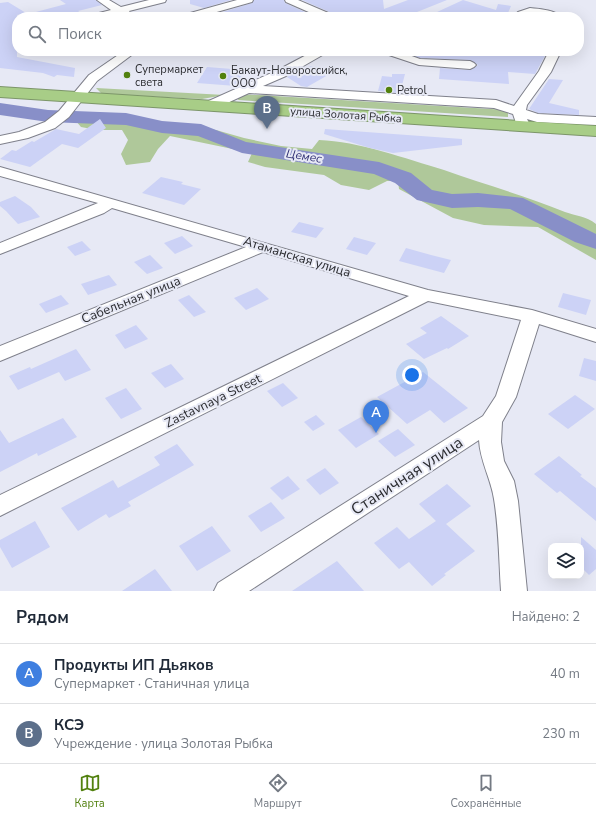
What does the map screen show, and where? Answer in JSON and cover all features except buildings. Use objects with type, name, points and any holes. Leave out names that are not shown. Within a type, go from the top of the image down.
[{"type":"highway","name":"улица Золотая Рыбка","points":[[0,92],[207,107],[521,120],[596,131]]},
{"type":"street","points":[[102,0],[120,11]]},
{"type":"street","points":[[116,12],[162,0]]},
{"type":"street","points":[[205,12],[248,0]]},
{"type":"street","points":[[290,0],[318,12]]},
{"type":"street","points":[[0,140],[38,131],[60,117],[93,78],[124,56]]},
{"type":"street","points":[[207,107],[282,73],[313,56]]},
{"type":"street","points":[[402,56],[419,62],[470,65]]},
{"type":"street","points":[[521,120],[521,105],[545,72],[553,56]]},
{"type":"street","points":[[247,88],[496,104],[521,120],[537,118],[596,122]]},
{"type":"street","name":"Атаманская улица","points":[[0,171],[426,295],[532,316],[596,336]]},
{"type":"street","points":[[0,249],[98,210],[110,202]]},
{"type":"street","name":"Сабельная улица","points":[[0,354],[262,247]]},
{"type":"street","name":"Zastavnaya Street","points":[[0,506],[426,295]]},
{"type":"street","name":"Станичная улица","points":[[227,591],[491,422],[506,397],[532,316]]},
{"type":"street","points":[[491,422],[490,442],[493,461],[502,481],[506,501],[514,591]]},
{"type":"green space","points":[[96,88],[225,95],[202,99],[102,94]]},
{"type":"green space","points":[[240,94],[508,110],[508,117],[238,100]]},
{"type":"green space","points":[[95,112],[216,130],[281,146],[312,149],[319,140],[334,141],[366,147],[398,156],[520,195],[588,219],[596,224],[596,260],[538,227],[484,225],[453,218],[399,189],[398,181],[387,181],[369,190],[341,185],[324,175],[265,167],[248,162],[252,153],[170,136],[158,149],[150,162],[126,165],[121,154],[128,140],[122,130],[97,130],[81,127],[76,121]]},
{"type":"waterway","name":"Цемес","points":[[0,109],[48,116],[126,119],[162,127],[201,130],[242,147],[379,168],[403,178],[425,195],[452,201],[478,200],[515,203],[596,242]]},
{"type":"place","name":"Супермаркет света","points":[[127,75]]},
{"type":"place","name":"Бакаут-Новороссийск, ООО","points":[[223,76]]},
{"type":"place","name":"Petrol","points":[[389,90]]},
{"type":"place","name":"КСЭ","points":[[267,129]]},
{"type":"place","name":"Продукты ИП Дьяков","points":[[376,433]]}]
